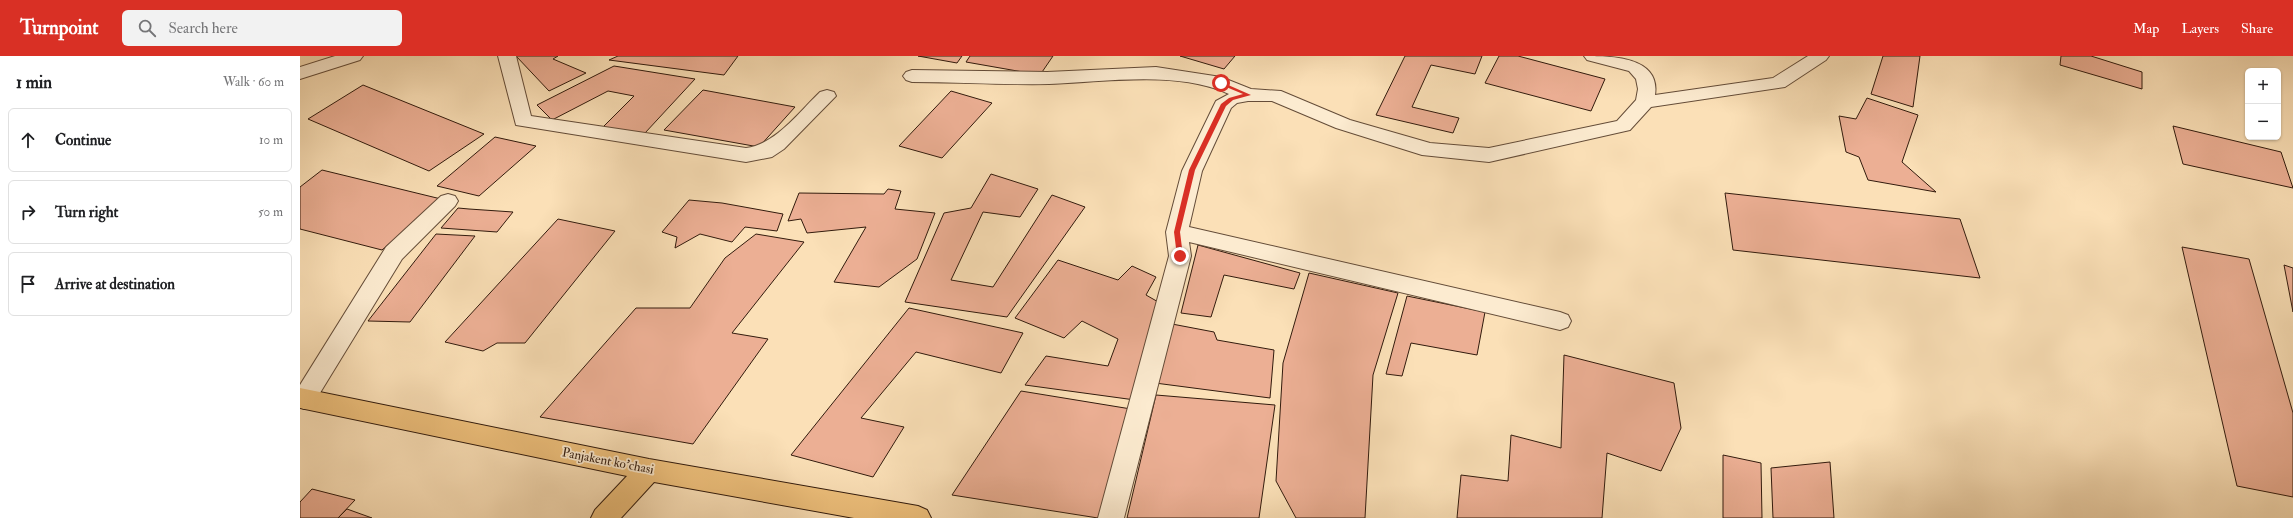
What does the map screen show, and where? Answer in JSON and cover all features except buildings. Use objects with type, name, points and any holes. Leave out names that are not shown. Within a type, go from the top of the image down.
[{"type":"main road","name":"Panjakent ko'chasi","points":[[302,399],[649,470],[918,518]]},
{"type":"main road","points":[[604,518],[649,470]]},
{"type":"street","points":[[300,73],[354,56]]},
{"type":"street","points":[[507,56],[523,121],[746,155],[765,152],[777,144],[827,96]]},
{"type":"street","points":[[1111,518],[1180,256],[1177,232],[1192,170],[1223,105],[1231,99],[1248,95],[1274,95],[1343,124],[1429,150],[1489,154],[1622,126],[1645,102],[1647,89],[1645,78],[1635,67],[1593,56]]},
{"type":"street","points":[[1645,102],[1778,83],[1820,56]]},
{"type":"street","points":[[912,76],[1047,78],[1156,73],[1221,83],[1248,95]]},
{"type":"street","points":[[302,399],[394,253],[448,201]]},
{"type":"street","points":[[1177,232],[1560,320]]},
{"type":"route","points":[[1180,256],[1177,232],[1192,170],[1223,105],[1231,99],[1248,95],[1221,83]]}]
